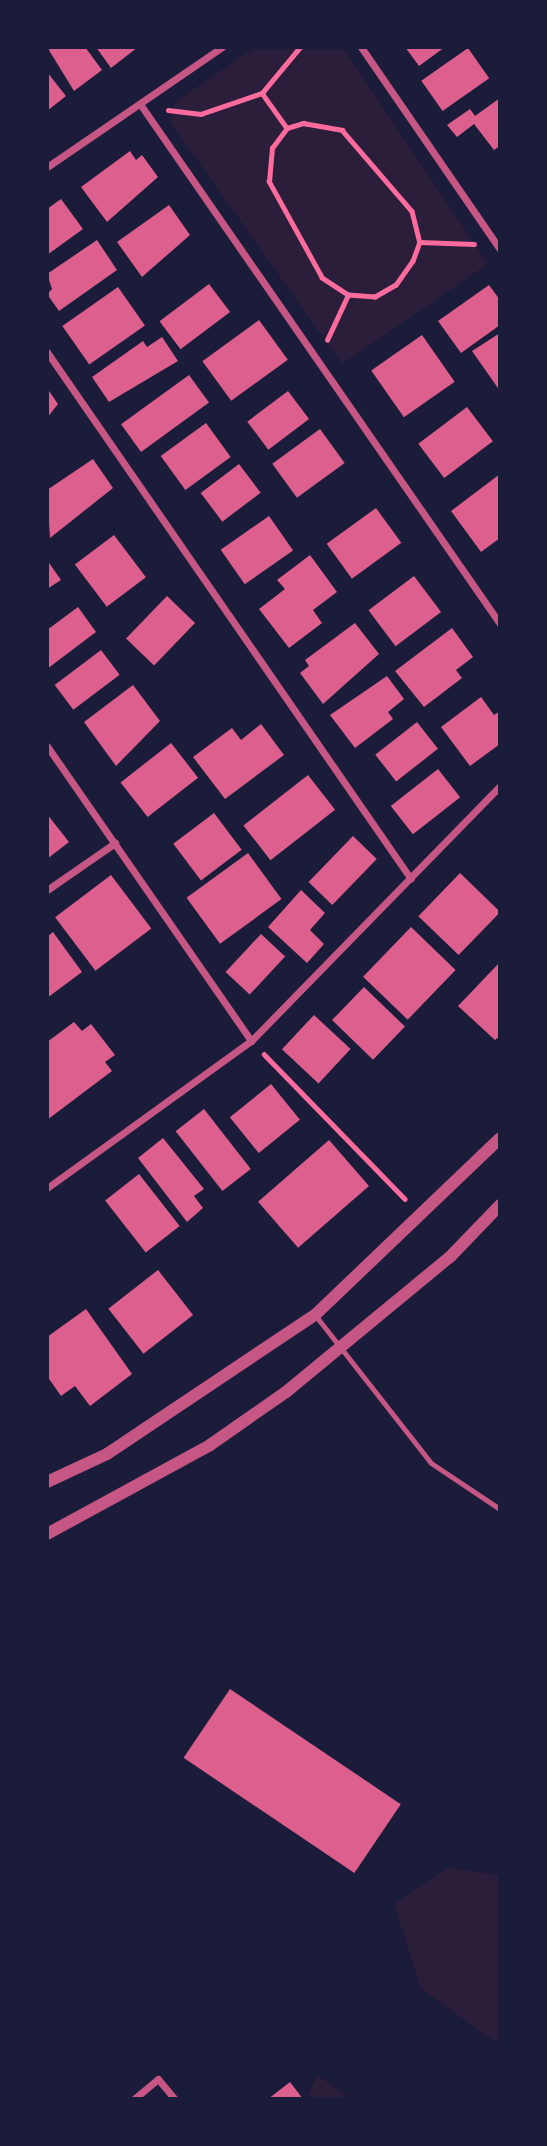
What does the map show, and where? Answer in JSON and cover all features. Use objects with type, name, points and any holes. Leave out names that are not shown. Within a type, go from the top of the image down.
[{"type":"street","points":[[47,167],[222,47]]},
{"type":"street","points":[[361,47],[498,246]]},
{"type":"street","points":[[140,104],[500,624]]},
{"type":"street","points":[[47,352],[411,879]]},
{"type":"street","points":[[47,746],[251,1041]]},
{"type":"street","points":[[47,1188],[251,1041],[500,786]]},
{"type":"street","points":[[47,890],[115,843]]},
{"type":"street","points":[[47,1482],[107,1454],[315,1315],[500,1138]]},
{"type":"street","points":[[47,1534],[210,1445],[343,1349],[500,1205]]},
{"type":"street","points":[[134,2099],[158,2079],[175,2099]]},
{"type":"lane","points":[[315,1315],[431,1463],[500,1509]]},
{"type":"path","points":[[140,104],[201,114],[262,93],[300,47]]},
{"type":"path","points":[[262,93],[287,128]]},
{"type":"path","points":[[324,123],[342,130],[412,211],[420,242],[396,285],[375,297],[348,295],[322,278],[269,182],[272,148],[287,128],[324,123]]},
{"type":"path","points":[[420,242],[498,246]]},
{"type":"path","points":[[316,359],[348,295]]},
{"type":"path","points":[[251,1041],[405,1199]]},
{"type":"shaded area","points":[[256,47],[342,47],[488,264],[342,364],[171,123],[175,102]]},
{"type":"shaded area","points":[[448,1868],[500,1875],[500,2045],[421,1989],[394,1904]]},
{"type":"shaded area","points":[[317,2076],[321,2078],[353,2099],[306,2099]]},
{"type":"building","points":[[47,47],[85,47],[102,70],[74,91]]},
{"type":"building","points":[[96,47],[138,47],[111,68]]},
{"type":"building","points":[[405,47],[445,47],[419,66]]},
{"type":"building","points":[[468,48],[489,78],[443,111],[421,81]]},
{"type":"building","points":[[47,72],[66,96],[47,111]]},
{"type":"building","points":[[500,98],[500,146],[494,150],[474,124],[457,137],[447,125],[470,109],[475,116]]},
{"type":"building","points":[[130,151],[136,160],[142,155],[158,177],[107,222],[81,187]]},
{"type":"building","points":[[61,199],[83,229],[47,255],[47,209]]},
{"type":"building","points":[[169,205],[190,235],[142,277],[117,242]]},
{"type":"building","points":[[97,240],[117,270],[59,311],[47,294],[52,289],[47,274]]},
{"type":"building","points":[[209,284],[230,312],[181,349],[159,321]]},
{"type":"building","points":[[489,285],[500,300],[500,325],[461,353],[438,321]]},
{"type":"building","points":[[118,287],[145,326],[89,365],[62,326]]},
{"type":"building","points":[[259,320],[288,360],[231,401],[202,361]]},
{"type":"building","points":[[500,333],[500,391],[472,351]]},
{"type":"building","points":[[422,335],[455,382],[404,417],[371,371]]},
{"type":"building","points":[[162,337],[178,361],[109,402],[92,377],[143,341],[147,347]]},
{"type":"building","points":[[189,375],[209,403],[141,452],[121,424]]},
{"type":"building","points":[[47,388],[58,404],[47,418]]},
{"type":"building","points":[[288,391],[309,419],[268,450],[247,422]]},
{"type":"building","points":[[467,407],[493,441],[444,478],[418,444]]},
{"type":"building","points":[[206,423],[231,457],[185,490],[161,456]]},
{"type":"building","points":[[320,429],[345,463],[297,498],[272,464]]},
{"type":"building","points":[[93,459],[113,488],[50,538],[47,490]]},
{"type":"building","points":[[239,464],[261,493],[222,522],[201,493]]},
{"type":"building","points":[[500,474],[500,538],[481,552],[451,511]]},
{"type":"building","points":[[376,508],[401,543],[352,579],[327,544]]},
{"type":"building","points":[[269,516],[293,550],[245,584],[221,550]]},
{"type":"building","points":[[114,535],[146,577],[107,607],[75,564]]},
{"type":"building","points":[[310,555],[337,592],[313,610],[322,623],[289,648],[259,609],[285,589],[277,580]]},
{"type":"building","points":[[47,560],[61,580],[47,589]]},
{"type":"building","points":[[414,576],[441,612],[396,646],[368,610]]},
{"type":"building","points":[[167,596],[195,623],[154,666],[126,638]]},
{"type":"building","points":[[78,607],[96,632],[47,669],[47,630]]},
{"type":"building","points":[[355,623],[379,654],[323,704],[300,673],[309,666],[305,660]]},
{"type":"building","points":[[452,628],[473,657],[456,670],[462,678],[424,707],[395,671]]},
{"type":"building","points":[[101,650],[120,675],[73,710],[55,685]]},
{"type":"building","points":[[387,676],[404,699],[388,712],[393,719],[355,748],[330,715]]},
{"type":"building","points":[[133,685],[160,721],[116,766],[84,722]]},
{"type":"building","points":[[481,697],[494,715],[500,711],[500,744],[470,766],[441,727]]},
{"type":"building","points":[[417,722],[438,749],[396,781],[375,755]]},
{"type":"building","points":[[261,724],[284,755],[225,799],[193,757],[232,728],[241,740]]},
{"type":"building","points":[[171,743],[198,778],[148,817],[121,782]]},
{"type":"building","points":[[438,769],[460,797],[413,834],[391,806]]},
{"type":"building","points":[[308,775],[335,810],[270,860],[243,825]]},
{"type":"building","points":[[214,813],[242,850],[201,880],[173,844]]},
{"type":"building","points":[[47,814],[69,842],[47,859]]},
{"type":"building","points":[[353,836],[377,859],[332,905],[309,882]]},
{"type":"building","points":[[248,853],[282,899],[220,944],[187,898]]},
{"type":"building","points":[[460,873],[500,912],[459,955],[418,916]]},
{"type":"building","points":[[111,875],[151,929],[95,971],[55,917]]},
{"type":"building","points":[[301,890],[325,913],[310,930],[324,944],[307,963],[268,927]]},
{"type":"building","points":[[411,927],[456,970],[408,1020],[363,977]]},
{"type":"building","points":[[53,932],[82,972],[47,998],[47,937]]},
{"type":"building","points":[[261,934],[285,957],[250,995],[226,972]]},
{"type":"building","points":[[500,962],[500,1036],[495,1040],[458,1006]]},
{"type":"building","points":[[364,987],[405,1027],[373,1060],[332,1020]]},
{"type":"building","points":[[314,1015],[351,1049],[319,1083],[282,1049]]},
{"type":"building","points":[[74,1022],[82,1031],[91,1024],[115,1055],[105,1062],[112,1071],[47,1120],[47,1042]]},
{"type":"building","points":[[271,1084],[300,1120],[259,1153],[230,1117]]},
{"type":"building","points":[[204,1109],[251,1169],[222,1191],[176,1131]]},
{"type":"building","points":[[163,1138],[204,1189],[194,1196],[203,1208],[187,1222],[138,1158]]},
{"type":"building","points":[[329,1140],[369,1186],[298,1248],[258,1202]]},
{"type":"building","points":[[139,1174],[180,1226],[146,1252],[105,1200]]},
{"type":"building","points":[[158,1270],[193,1315],[143,1354],[108,1309]]},
{"type":"building","points":[[86,1309],[132,1374],[90,1406],[75,1386],[61,1396],[47,1376],[47,1337]]},
{"type":"building","points":[[230,1689],[401,1804],[354,1873],[184,1758]]},
{"type":"building","points":[[290,2082],[303,2099],[268,2099]]}]
